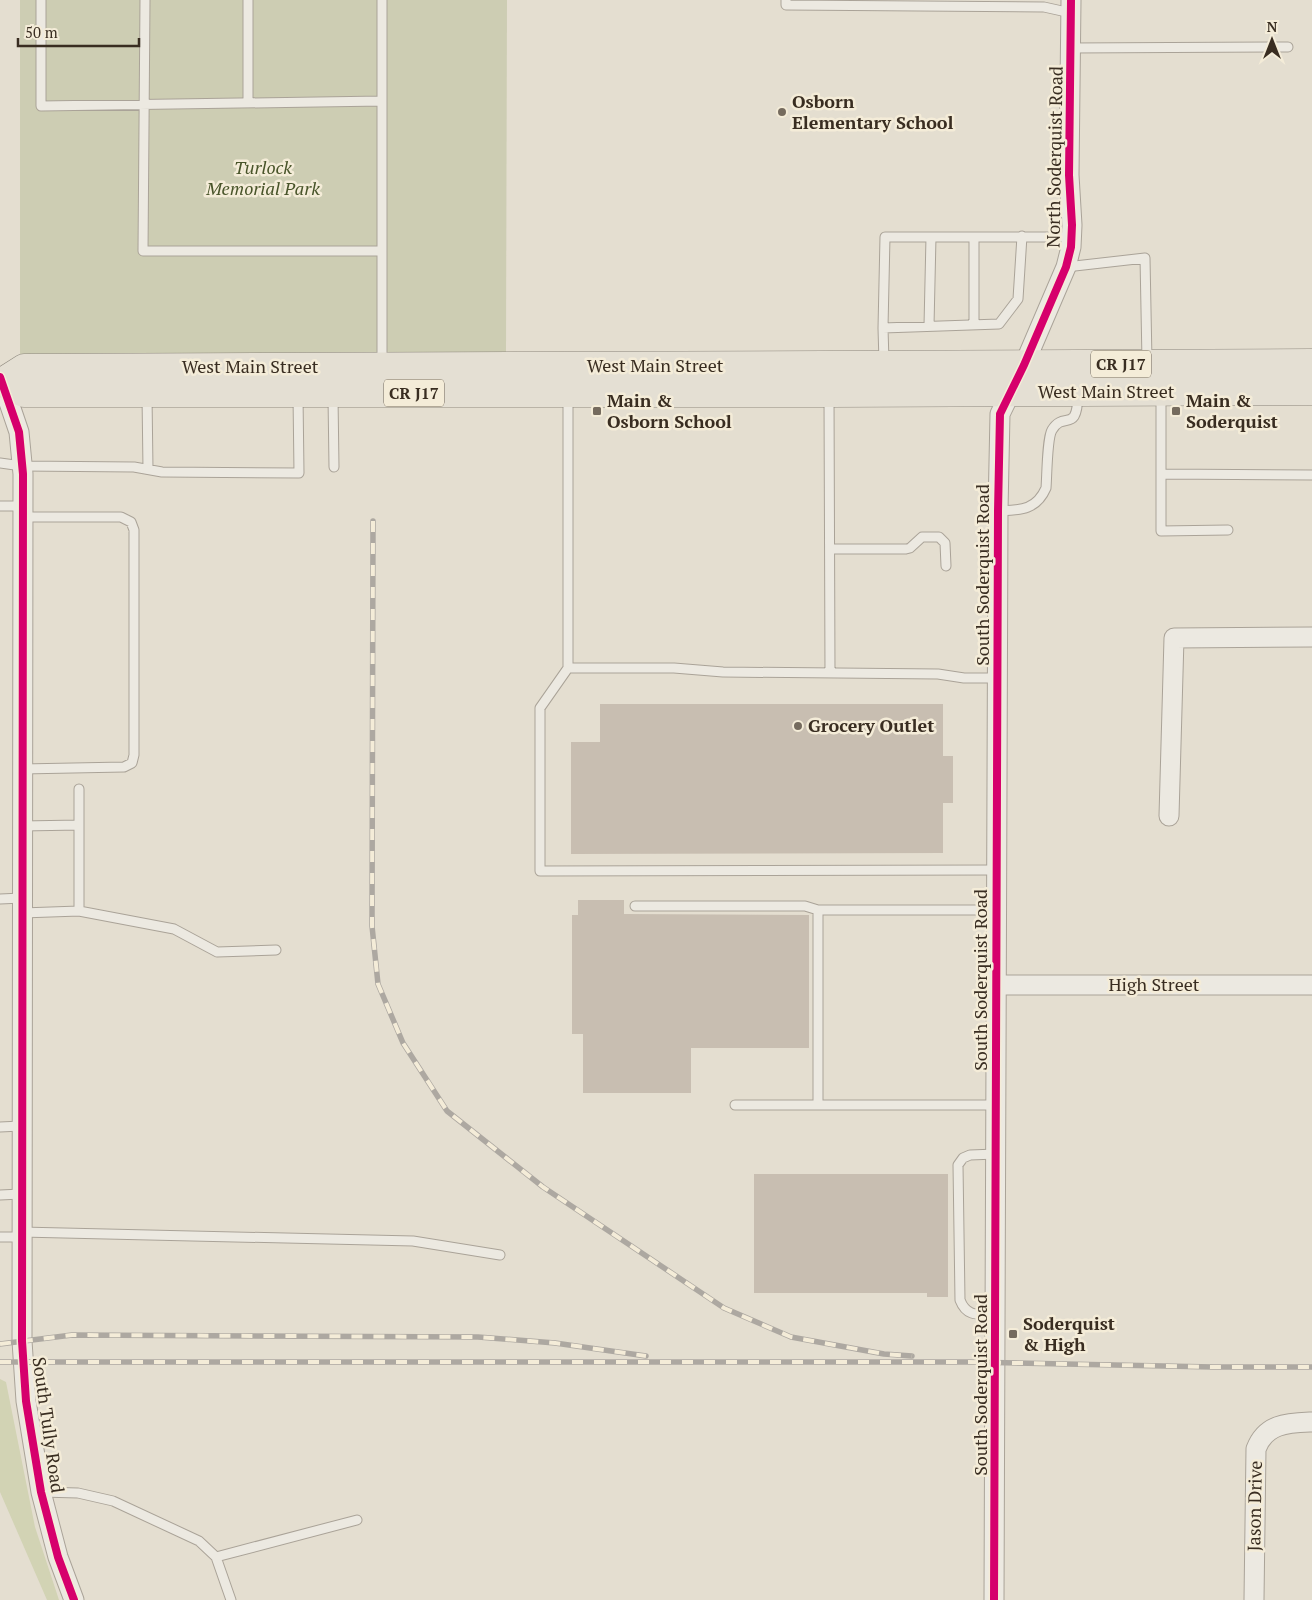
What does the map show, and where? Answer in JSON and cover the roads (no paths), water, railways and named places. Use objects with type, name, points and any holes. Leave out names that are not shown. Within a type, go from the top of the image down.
[{"type":"main road","name":"West Main Street","points":[[1,382],[24,393],[298,393],[333,380],[382,366],[1312,363]]},
{"type":"main road","name":"West Main Street","points":[[1,382],[24,368],[333,380],[568,393],[1312,391]]},
{"type":"street","name":"North Soderquist Road","points":[[1024,365],[1066,267],[1072,237],[1069,176],[1071,7]]},
{"type":"street","name":"South Soderquist Road","points":[[994,1600],[996,870],[1000,414],[1024,365]]},
{"type":"street","name":"South Tully Road","points":[[1,382],[19,432],[22,466],[21,1235],[24,1386],[41,1492],[58,1557],[74,1600]]},
{"type":"street","points":[[1169,816],[1174,638],[1312,637]]},
{"type":"street","name":"High Street","points":[[996,984],[1312,984]]},
{"type":"street","name":"Jason Drive","points":[[1254,1600],[1256,1448],[1263,1436],[1279,1425],[1312,1422]]},
{"type":"lane","points":[[42,0],[41,106],[382,101]]},
{"type":"lane","points":[[145,0],[143,251],[382,251]]},
{"type":"lane","points":[[248,0],[248,103]]},
{"type":"lane","points":[[382,0],[382,366]]},
{"type":"lane","points":[[786,0],[786,4],[823,2],[1071,7]]},
{"type":"lane","points":[[1071,48],[1288,47]]},
{"type":"lane","points":[[883,328],[999,324],[1018,299],[1022,236]]},
{"type":"lane","points":[[884,365],[885,237],[1072,237]]},
{"type":"lane","points":[[929,326],[931,237]]},
{"type":"lane","points":[[974,237],[974,325]]},
{"type":"lane","points":[[1066,267],[1145,258],[1147,364]]},
{"type":"lane","points":[[333,380],[334,467]]},
{"type":"lane","points":[[998,511],[1024,509],[1035,504],[1043,496],[1046,488],[1050,432],[1059,423],[1073,419],[1076,415],[1078,410],[1078,392]]},
{"type":"lane","points":[[1161,392],[1161,531],[1228,530]]},
{"type":"lane","points":[[0,463],[22,466],[134,467],[162,472],[299,473],[298,393]]},
{"type":"lane","points":[[568,393],[568,668],[540,708],[540,871],[996,870]]},
{"type":"lane","points":[[829,393],[830,673]]},
{"type":"lane","points":[[147,394],[148,469]]},
{"type":"lane","points":[[1161,474],[1312,474]]},
{"type":"lane","points":[[0,506],[23,511],[121,516],[131,522],[134,530],[134,755],[132,763],[124,768],[22,769]]},
{"type":"lane","points":[[830,549],[906,549],[922,538],[939,538],[945,543],[946,566]]},
{"type":"lane","points":[[568,668],[674,668],[723,672],[938,674],[964,678],[997,678]]},
{"type":"lane","points":[[79,911],[80,789]]},
{"type":"lane","points":[[22,826],[79,825]]},
{"type":"lane","points":[[0,898],[22,906],[79,911],[174,929],[217,952],[276,950]]},
{"type":"lane","points":[[635,906],[805,906],[818,910],[996,910]]},
{"type":"lane","points":[[818,910],[818,1104]]},
{"type":"lane","points":[[735,1104],[996,1105]]},
{"type":"lane","points":[[0,1127],[21,1126]]},
{"type":"lane","points":[[996,1154],[970,1155],[963,1158],[958,1165],[960,1300],[968,1312],[996,1314]]},
{"type":"lane","points":[[0,1195],[21,1194]]},
{"type":"lane","points":[[0,1237],[21,1235],[413,1241],[500,1255]]},
{"type":"lane","points":[[41,1492],[78,1493],[113,1501],[199,1541],[216,1557],[231,1600]]},
{"type":"lane","points":[[216,1557],[357,1520]]},
{"type":"railway","points":[[373,521],[372,926],[378,984],[403,1043],[447,1111],[543,1187],[724,1308],[791,1337],[884,1354],[912,1356]]},
{"type":"railway","points":[[0,1344],[72,1335],[478,1337],[555,1343],[646,1356]]},
{"type":"railway","points":[[0,1362],[969,1362],[1312,1367]]},
{"type":"place","name":"Osborn Elementary School","points":[[782,112]]},
{"type":"place","name":"Main & Osborn School","points":[[597,411]]},
{"type":"place","name":"Main & Soderquist","points":[[1176,411]]},
{"type":"place","name":"Grocery Outlet","points":[[798,726]]},
{"type":"place","name":"Soderquist & High","points":[[1013,1334]]},
{"type":"park label","name":"Turlock Memorial Park","points":[[263,178]]}]
